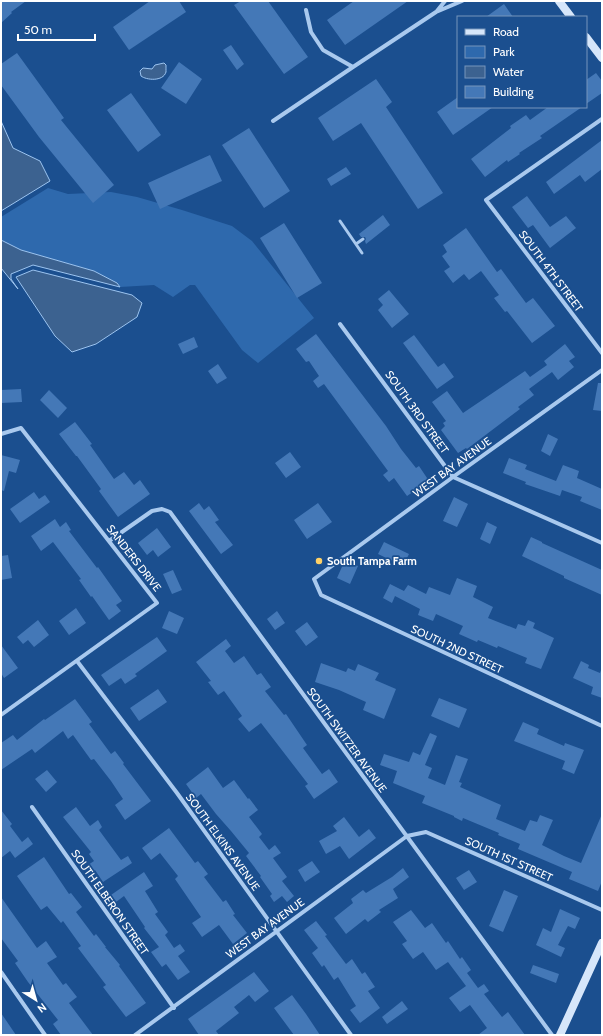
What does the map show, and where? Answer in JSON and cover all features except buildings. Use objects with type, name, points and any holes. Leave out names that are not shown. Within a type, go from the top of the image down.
[{"type":"street","points":[[436,12],[445,1]]},
{"type":"street","points":[[273,121],[436,12],[462,1]]},
{"type":"street","points":[[560,1],[570,16]]},
{"type":"street","points":[[306,10],[311,32],[323,50],[353,67]]},
{"type":"street","points":[[587,38],[602,58]]},
{"type":"street","name":"SOUTH 4TH STREET","points":[[602,119],[486,200],[602,353]]},
{"type":"street","name":"SOUTH 3RD STREET","points":[[340,324],[453,477],[602,543]]},
{"type":"street","name":"WEST BAY AVENUE","points":[[314,579],[602,370]]},
{"type":"street","name":"SANDERS DRIVE","points":[[1,434],[21,428],[157,603],[1,715]]},
{"type":"street","name":"SOUTH SWITZER AVENUE","points":[[109,541],[152,511],[162,509],[170,512],[552,1035]]},
{"type":"street","name":"SOUTH 2ND STREET","points":[[314,579],[321,595],[602,726]]},
{"type":"street","name":"SOUTH ELKINS AVENUE","points":[[77,661],[177,793],[351,1035]]},
{"type":"street","name":"SOUTH ELBERON STREET","points":[[32,807],[174,1008]]},
{"type":"street","name":"SOUTH 1ST STREET","points":[[407,836],[426,832],[602,910]]},
{"type":"street","name":"WEST BAY AVENUE","points":[[135,1035],[174,1008],[407,836]]},
{"type":"street","points":[[560,1035],[602,943]]},
{"type":"street","points":[[1,972],[45,1035]]},
{"type":"lane","points":[[340,221],[362,253]]},
{"type":"lane","points":[[356,244],[363,239]]},
{"type":"green space","points":[[48,188],[68,194],[111,192],[137,197],[232,226],[252,241],[314,318],[258,363],[242,350],[195,285],[190,285],[173,297],[154,285],[120,287],[117,283],[94,271],[21,250],[1,240],[1,217]]},
{"type":"water","points":[[164,63],[166,65],[166,72],[162,77],[158,79],[150,79],[141,76],[140,71],[143,68],[152,69],[155,65]]},
{"type":"water","points":[[1,121],[13,148],[40,161],[50,181],[1,211]]},
{"type":"water","points":[[1,240],[21,250],[94,271],[117,283],[120,287],[33,265],[11,274],[11,279],[18,289],[1,268]]},
{"type":"water","points":[[33,270],[132,295],[142,303],[137,317],[96,344],[72,352],[55,336],[16,277]]},
{"type":"place","name":"South Tampa Farm","points":[[319,561]]}]
